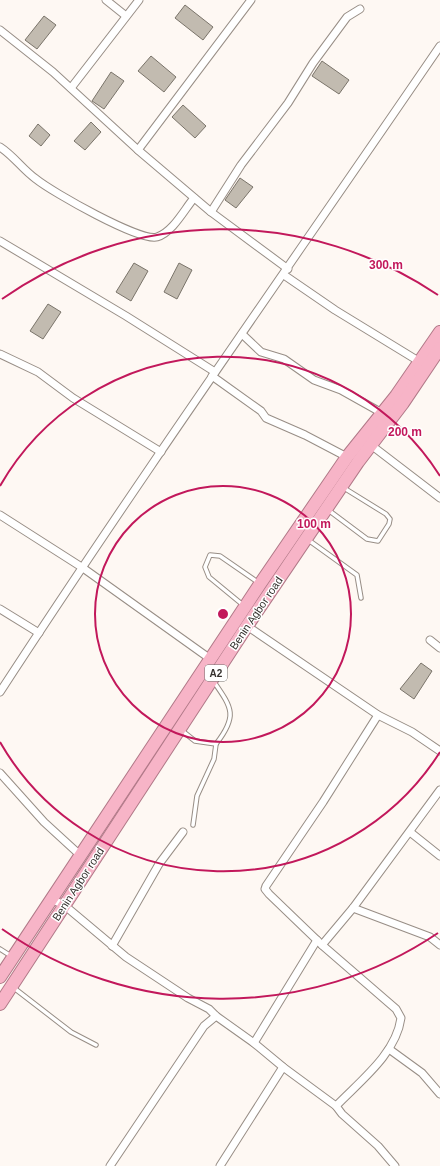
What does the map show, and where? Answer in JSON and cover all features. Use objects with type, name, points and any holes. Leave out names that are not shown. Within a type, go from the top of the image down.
[{"type":"highway","name":"Benin Agbor road","points":[[0,976],[209,658],[347,457],[420,362],[440,332]]},
{"type":"highway","name":"Benin Agbor road","points":[[0,1004],[212,679],[342,486],[403,403],[440,348]]},
{"type":"street","points":[[106,0],[126,16]]},
{"type":"street","points":[[71,88],[139,0]]},
{"type":"street","points":[[138,150],[251,0]]},
{"type":"street","points":[[211,212],[241,165],[288,103],[313,63],[347,17],[360,8]]},
{"type":"street","points":[[0,30],[71,88],[138,150],[194,198],[286,272],[336,310],[420,362]]},
{"type":"street","points":[[0,692],[214,374],[286,272],[440,46]]},
{"type":"street","points":[[0,147],[11,155],[35,178],[58,194],[111,222],[148,237],[155,238],[169,230],[194,198]]},
{"type":"street","points":[[0,241],[126,316],[214,374],[261,411],[266,418],[305,434],[347,457]]},
{"type":"street","points":[[242,334],[261,352],[284,359],[314,380],[341,390],[382,413]]},
{"type":"street","points":[[0,354],[38,372],[73,398],[161,452]]},
{"type":"street","points":[[371,445],[440,498]]},
{"type":"street","points":[[0,515],[83,568],[209,658]]},
{"type":"street","points":[[0,609],[39,633]]},
{"type":"street","points":[[248,626],[378,715],[412,732],[440,752]]},
{"type":"street","points":[[430,640],[440,648]]},
{"type":"street","points":[[336,1106],[389,1049],[397,1037],[401,1018],[400,1015],[320,942],[265,889],[323,802],[378,715]]},
{"type":"street","points":[[0,773],[44,822],[80,855]]},
{"type":"street","points":[[254,1043],[320,942],[353,908],[440,790]]},
{"type":"street","points":[[112,946],[158,864],[183,832]]},
{"type":"street","points":[[410,832],[440,856]]},
{"type":"street","points":[[51,899],[64,905],[112,946],[188,998],[209,1009],[216,1016],[336,1106],[342,1114],[378,1146],[392,1165]]},
{"type":"street","points":[[353,908],[430,937],[440,945]]},
{"type":"street","points":[[110,1166],[204,1026],[216,1016]]},
{"type":"street","points":[[389,1049],[422,1073],[440,1094]]},
{"type":"street","points":[[220,1166],[283,1067]]},
{"type":"lane","points":[[327,509],[367,539],[378,541],[389,524],[390,519],[386,514],[342,486]]},
{"type":"lane","points":[[307,538],[357,574],[361,598]]},
{"type":"lane","points":[[245,607],[209,578],[204,567],[210,555],[220,556],[260,584]]},
{"type":"lane","points":[[193,825],[197,796],[214,759],[216,744],[225,732],[230,719],[229,704],[212,679]]},
{"type":"lane","points":[[179,729],[195,741],[216,744]]},
{"type":"lane","points":[[0,949],[12,958]]},
{"type":"lane","points":[[12,986],[71,1032],[96,1045]]},
{"type":"building","points":[[185,5],[213,27],[203,40],[175,18]]},
{"type":"building","points":[[44,16],[56,25],[37,49],[25,40]]},
{"type":"building","points":[[151,56],[176,77],[164,92],[138,71]]},
{"type":"building","points":[[322,61],[349,80],[339,94],[312,76]]},
{"type":"building","points":[[111,72],[124,81],[104,109],[92,101]]},
{"type":"building","points":[[183,105],[206,126],[195,138],[172,117]]},
{"type":"building","points":[[91,122],[101,132],[85,150],[74,141]]},
{"type":"building","points":[[38,124],[50,135],[41,146],[29,136]]},
{"type":"building","points":[[240,178],[253,187],[236,208],[225,200]]},
{"type":"building","points":[[134,263],[148,271],[131,301],[116,292]]},
{"type":"building","points":[[179,263],[192,270],[177,299],[164,292]]},
{"type":"building","points":[[48,304],[61,312],[43,339],[30,331]]},
{"type":"building","points":[[421,663],[432,671],[414,699],[400,689]]}]
